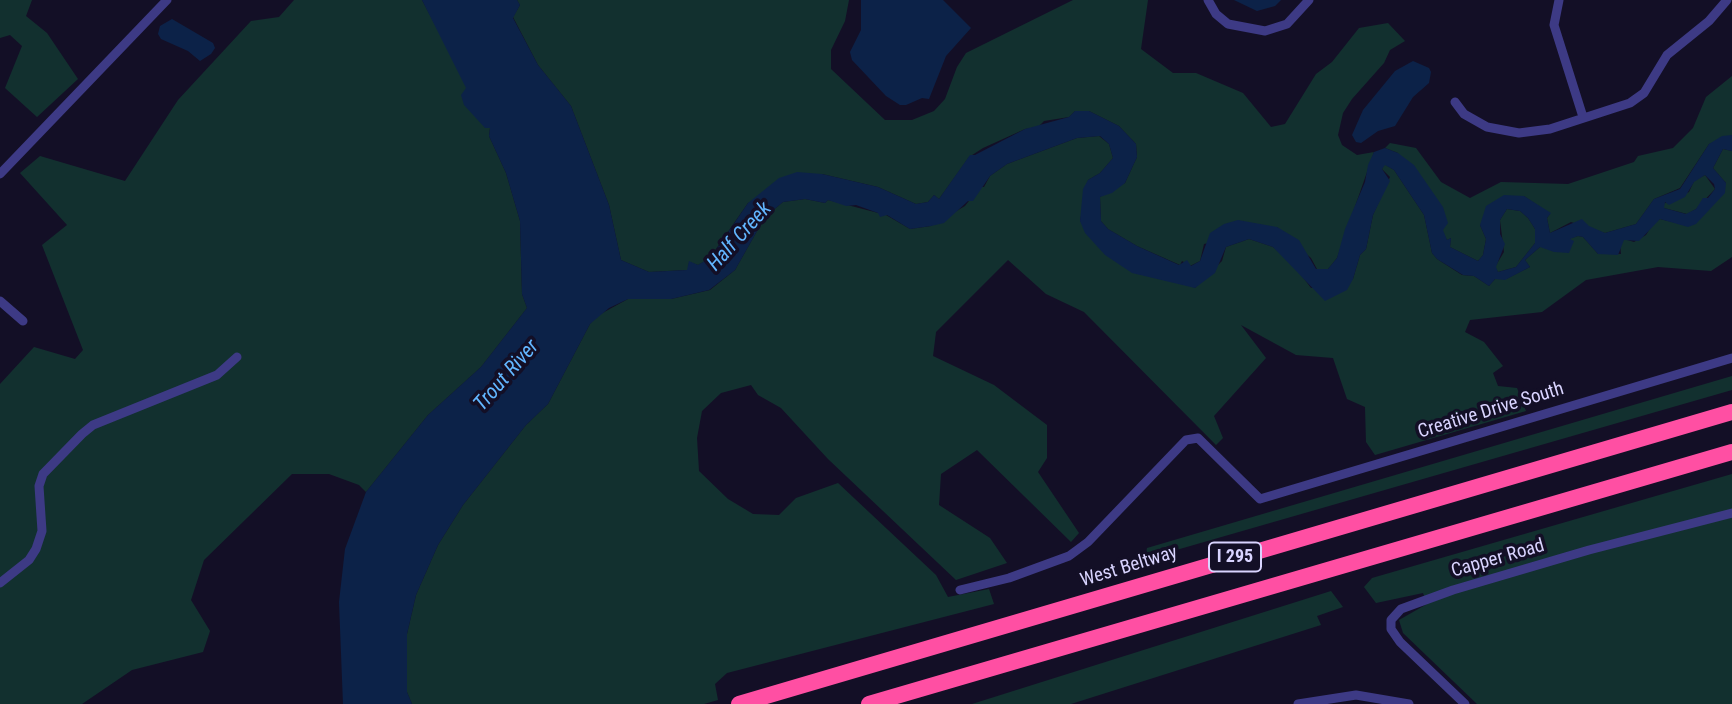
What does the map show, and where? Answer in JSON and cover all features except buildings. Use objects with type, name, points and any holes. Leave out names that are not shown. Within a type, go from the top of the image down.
[{"type":"highway","name":"West Beltway","points":[[739,704],[1732,412]]},
{"type":"highway","name":"I 295","points":[[869,704],[1732,452]]},
{"type":"street","points":[[0,174],[167,0]]},
{"type":"street","points":[[1209,0],[1216,14],[1228,24],[1265,31],[1287,24],[1309,0]]},
{"type":"street","points":[[1559,0],[1554,25],[1583,117]]},
{"type":"street","points":[[1455,102],[1472,120],[1500,131],[1537,132],[1638,99],[1667,55],[1709,21],[1727,0]]},
{"type":"street","points":[[0,301],[23,321]]},
{"type":"street","points":[[0,583],[29,560],[36,549],[41,531],[38,486],[43,474],[82,434],[93,425],[217,375],[237,357]]},
{"type":"street","name":"Creative Drive South","points":[[960,590],[1009,578],[1069,556],[1088,542],[1186,440],[1198,438],[1260,499],[1732,358]]},
{"type":"street","name":"Capper Road","points":[[1465,704],[1400,642],[1391,629],[1391,620],[1401,609],[1453,590],[1589,550],[1732,513]]},
{"type":"street","points":[[1298,704],[1339,696],[1377,696],[1409,704]]},
{"type":"green space","points":[[0,0],[32,0],[26,16],[47,33],[78,79],[37,117],[5,88],[22,46],[10,35],[0,38]]},
{"type":"green space","points":[[294,0],[422,0],[490,128],[489,136],[506,173],[520,221],[522,294],[527,308],[481,367],[428,415],[366,492],[359,485],[329,474],[292,474],[204,560],[191,600],[210,631],[203,652],[132,670],[82,704],[0,704],[0,384],[34,347],[75,359],[83,350],[42,245],[67,225],[20,173],[40,156],[125,181],[178,100],[251,21],[279,17]]},
{"type":"green space","points":[[517,0],[849,0],[845,21],[831,50],[831,69],[885,120],[912,120],[934,111],[945,99],[957,67],[966,53],[1073,0],[1148,0],[1141,49],[1173,73],[1196,73],[1243,93],[1271,127],[1285,124],[1316,74],[1332,62],[1359,28],[1388,23],[1405,41],[1390,50],[1384,63],[1343,113],[1338,135],[1342,145],[1357,155],[1374,152],[1337,258],[1328,269],[1317,269],[1311,258],[1277,227],[1204,244],[1200,261],[1190,266],[1182,261],[1180,265],[1137,246],[1108,229],[1101,221],[1100,197],[1125,183],[1137,157],[1136,144],[1119,126],[1089,111],[1075,111],[1069,117],[1044,121],[1038,127],[1025,129],[969,157],[939,199],[934,195],[928,202],[916,204],[878,187],[822,174],[748,203],[709,259],[698,265],[689,262],[688,270],[649,272],[621,260],[609,205],[571,106],[538,65],[513,17],[520,5]]},
{"type":"green space","points":[[1732,76],[1732,135],[1709,144],[1680,188],[1654,199],[1636,224],[1605,233],[1571,222],[1550,233],[1547,218],[1550,214],[1524,196],[1480,225],[1486,239],[1483,255],[1478,261],[1450,247],[1451,238],[1447,240],[1398,153],[1385,148],[1390,143],[1416,148],[1441,182],[1470,198],[1501,182],[1568,184],[1634,162],[1638,156],[1673,148],[1693,128],[1706,97]]},
{"type":"green space","points":[[1099,136],[1109,144],[1113,158],[1100,173],[1088,180],[1080,221],[1195,288],[1222,261],[1226,247],[1249,239],[1273,247],[1292,263],[1311,288],[1353,279],[1360,255],[1366,249],[1373,215],[1390,177],[1382,169],[1384,164],[1394,170],[1424,215],[1432,253],[1437,259],[1462,275],[1474,276],[1489,286],[1495,279],[1506,279],[1530,267],[1525,260],[1540,247],[1578,236],[1583,237],[1598,254],[1621,254],[1620,243],[1624,239],[1634,242],[1646,235],[1660,219],[1688,226],[1726,183],[1713,168],[1723,149],[1732,151],[1732,257],[1711,271],[1658,267],[1586,280],[1542,312],[1470,320],[1465,332],[1484,342],[1503,366],[1493,373],[1498,386],[1517,388],[1526,411],[1375,455],[1366,442],[1365,407],[1347,399],[1333,358],[1296,355],[1241,325],[1266,358],[1214,416],[1223,438],[1216,445],[1084,312],[1046,294],[1008,260],[936,332],[933,356],[994,385],[1047,425],[1047,458],[1038,472],[1079,533],[1071,542],[977,450],[941,474],[939,505],[990,538],[1007,563],[956,580],[828,459],[781,408],[758,395],[751,385],[721,393],[702,411],[697,438],[699,471],[728,499],[753,514],[779,515],[796,498],[838,483],[936,575],[948,597],[989,589],[994,604],[727,673],[715,684],[718,700],[704,704],[412,704],[407,692],[407,634],[416,595],[438,545],[463,505],[526,425],[548,404],[590,324],[597,316],[628,299],[671,299],[710,290],[735,270],[765,217],[783,202],[805,199],[825,203],[828,200],[886,215],[910,229],[931,226],[965,206],[980,187],[984,187],[990,176],[1007,164],[1077,138]]},
{"type":"green space","points":[[1705,175],[1715,189],[1696,209],[1687,214],[1664,208],[1663,204],[1689,192],[1694,181]]},
{"type":"green space","points":[[1507,209],[1520,211],[1528,218],[1535,229],[1535,243],[1516,267],[1498,272],[1495,267],[1504,252],[1500,220]]},
{"type":"green space","points":[[1732,376],[1732,390],[1145,559],[1147,548]]},
{"type":"green space","points":[[1732,474],[1732,704],[1477,704],[1403,633],[1399,620],[1427,604],[1423,593],[1376,603],[1364,587],[1372,578]]},
{"type":"green space","points":[[1331,591],[1343,607],[1317,616],[1321,625],[1071,704],[972,704]]},
{"type":"water","points":[[422,0],[517,0],[520,5],[513,18],[538,65],[571,106],[609,205],[621,260],[649,272],[687,270],[689,261],[698,265],[708,259],[708,255],[716,250],[748,203],[779,178],[797,172],[822,174],[878,187],[916,204],[928,202],[934,195],[939,199],[970,155],[975,155],[1025,129],[1069,117],[1075,111],[1089,111],[1119,126],[1136,144],[1137,157],[1125,183],[1112,193],[1100,197],[1101,221],[1108,229],[1137,246],[1179,265],[1187,260],[1191,266],[1200,261],[1210,233],[1224,224],[1238,220],[1277,227],[1299,240],[1316,269],[1328,269],[1337,258],[1374,152],[1385,148],[1398,153],[1414,165],[1443,207],[1448,223],[1443,230],[1447,240],[1451,238],[1450,247],[1478,261],[1483,255],[1486,239],[1480,225],[1486,206],[1504,195],[1524,196],[1551,213],[1547,218],[1550,233],[1582,219],[1589,226],[1605,233],[1636,224],[1654,199],[1680,189],[1709,144],[1722,136],[1732,135],[1732,151],[1723,149],[1713,168],[1726,183],[1725,193],[1696,224],[1688,227],[1660,219],[1639,241],[1624,240],[1618,255],[1598,254],[1583,237],[1578,236],[1570,239],[1574,241],[1569,253],[1540,247],[1525,260],[1530,267],[1505,280],[1495,279],[1489,286],[1474,276],[1463,275],[1437,259],[1432,253],[1424,215],[1394,170],[1385,165],[1382,169],[1390,181],[1373,215],[1366,249],[1360,255],[1353,279],[1347,290],[1325,301],[1273,247],[1249,239],[1226,247],[1215,273],[1195,288],[1132,273],[1105,255],[1085,233],[1080,221],[1083,189],[1088,180],[1100,173],[1113,158],[1109,144],[1100,136],[1077,138],[1007,164],[990,176],[973,201],[968,201],[944,223],[931,226],[910,229],[887,215],[880,217],[878,213],[856,205],[846,206],[828,200],[825,203],[805,199],[783,202],[765,217],[735,270],[709,290],[671,299],[628,299],[609,308],[590,324],[548,404],[526,425],[463,505],[438,545],[416,595],[407,634],[407,692],[412,704],[343,704],[339,602],[345,549],[366,492],[428,415],[481,367],[527,308],[522,294],[520,221],[506,173],[489,136],[490,128],[485,128],[464,105],[461,95],[466,88]],"holes":[[[1705,175],[1715,189],[1708,198],[1703,198],[1696,209],[1686,214],[1664,208],[1665,202],[1669,205],[1685,197],[1694,182]],[[1507,209],[1520,211],[1528,218],[1535,229],[1535,243],[1516,267],[1498,272],[1496,267],[1505,244],[1500,234],[1500,220]]]},
{"type":"water","points":[[861,0],[943,0],[971,28],[946,56],[929,99],[922,98],[900,105],[886,96],[852,60],[850,52],[861,30]]},
{"type":"water","points":[[1234,0],[1281,0],[1275,6],[1257,11]]},
{"type":"water","points":[[172,19],[213,43],[215,48],[211,54],[200,61],[188,51],[161,39],[158,34],[160,26]]},
{"type":"water","points":[[1413,61],[1429,68],[1429,83],[1413,97],[1395,126],[1378,131],[1361,143],[1356,142],[1352,135],[1363,110],[1395,71]]},
{"type":"water label","name":"Half Creek","points":[[740,237]]},
{"type":"water label","name":"Trout River","points":[[507,376]]}]
